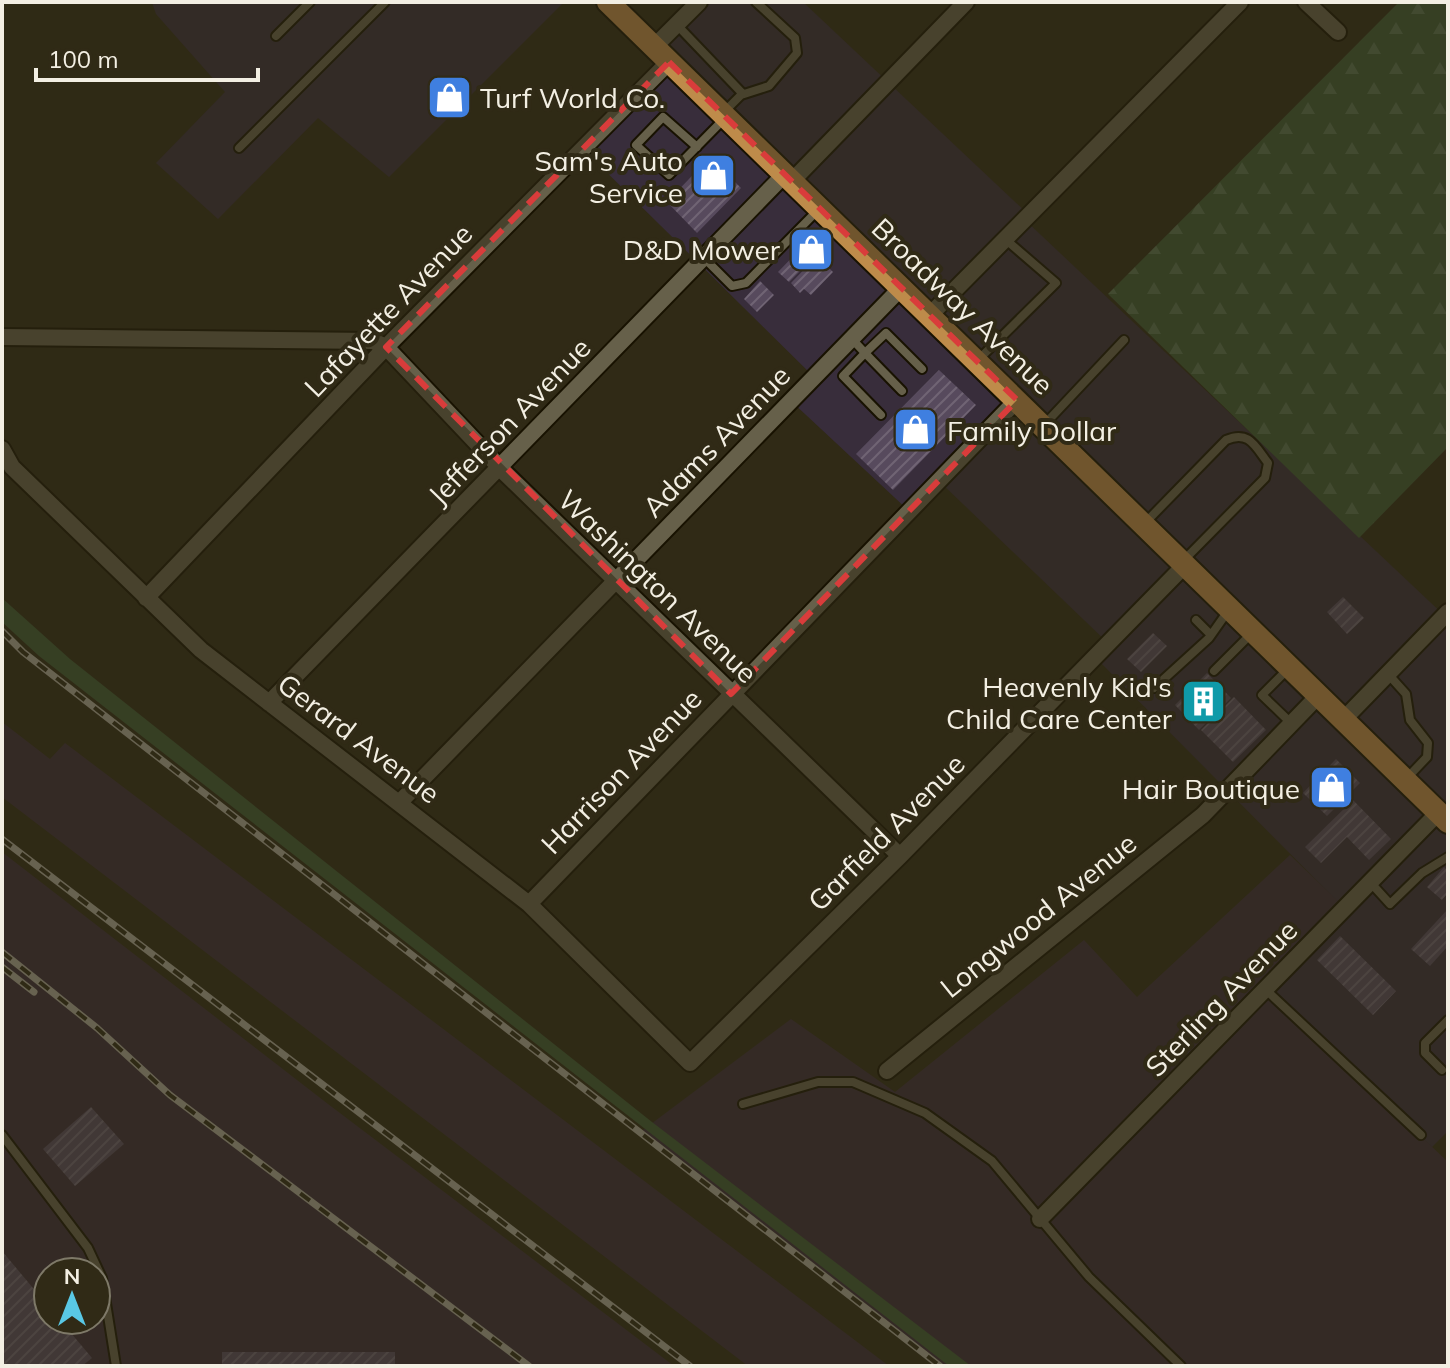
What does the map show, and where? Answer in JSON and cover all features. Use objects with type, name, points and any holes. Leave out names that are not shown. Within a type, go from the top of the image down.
[{"type":"main road","name":"Broadway Avenue","points":[[615,4],[662,55],[928,317],[1345,718],[1443,818]]},
{"type":"street","name":"Jefferson Avenue","points":[[269,703],[704,257],[966,2]]},
{"type":"street","points":[[928,317],[1240,2]]},
{"type":"street","points":[[1306,2],[1338,32]]},
{"type":"street","name":"Lafayette Avenue","points":[[146,598],[662,55],[690,5]]},
{"type":"street","name":"Adams Avenue","points":[[401,801],[900,289]]},
{"type":"street","points":[[2,337],[373,341],[386,347]]},
{"type":"street","name":"Washington Avenue","points":[[386,347],[500,467],[900,856]]},
{"type":"street","name":"Harrison Avenue","points":[[529,904],[1017,400]]},
{"type":"street","name":"Gerard Avenue","points":[[2,449],[12,467],[201,650],[401,801],[529,904],[690,1063]]},
{"type":"street","name":"Garfield Avenue","points":[[690,1063],[900,856],[1182,564]]},
{"type":"street","points":[[1345,718],[1448,612]]},
{"type":"street","name":"Longwood Avenue","points":[[887,1071],[1203,815],[1320,694]]},
{"type":"street","name":"Sterling Avenue","points":[[1040,1219],[1370,882],[1443,818]]},
{"type":"lane","points":[[276,36],[310,2]]},
{"type":"lane","points":[[239,148],[385,2]]},
{"type":"lane","points":[[697,147],[663,117],[636,145],[669,175],[697,147],[743,94],[769,86],[797,53],[795,38],[756,2]]},
{"type":"lane","points":[[677,25],[743,94]]},
{"type":"lane","points":[[704,257],[732,286],[746,283],[820,209]]},
{"type":"lane","points":[[977,362],[1056,283],[1005,239]]},
{"type":"lane","points":[[881,415],[843,376],[886,333],[922,369]]},
{"type":"lane","points":[[852,339],[902,391]]},
{"type":"lane","points":[[1043,425],[1124,340]]},
{"type":"lane","points":[[1143,525],[1226,440],[1238,435],[1249,437],[1268,463],[1265,478],[1182,564]]},
{"type":"lane","points":[[1154,688],[1211,635],[1230,609]]},
{"type":"lane","points":[[1196,620],[1211,635]]},
{"type":"lane","points":[[1214,671],[1254,631]]},
{"type":"lane","points":[[1290,666],[1262,695],[1292,724]]},
{"type":"lane","points":[[1388,674],[1403,689],[1410,720],[1428,743],[1427,757],[1405,779]]},
{"type":"lane","points":[[1370,882],[1390,904],[1422,873],[1448,857]]},
{"type":"lane","points":[[1265,989],[1421,1135]]},
{"type":"lane","points":[[1442,1070],[1425,1053],[1425,1043],[1448,1020]]},
{"type":"lane","points":[[743,1104],[818,1082],[853,1082],[925,1113],[992,1161],[1089,1277],[1181,1366]]},
{"type":"lane","points":[[2,1135],[88,1248],[102,1278],[116,1366]]},
{"type":"highlighted area","points":[[669,62],[1017,400],[731,694],[386,347]]},
{"type":"shaded area","points":[[152,2],[564,2],[389,177],[318,118],[218,219],[156,163],[225,92],[156,14]]},
{"type":"shaded area","points":[[699,2],[803,2],[1029,215],[1025,220],[1448,619],[1448,1131],[1432,1147],[1265,989],[1344,908],[1095,657],[1108,643],[939,481],[909,511],[791,401],[814,377],[583,149],[669,62],[654,47]]},
{"type":"shaded area","points":[[2,722],[50,759],[65,743],[889,1366],[748,1366],[2,797]]},
{"type":"shaded area","points":[[2,852],[328,1104],[674,1366],[2,1366]]},
{"type":"shaded area","points":[[1290,855],[1345,908],[1266,989],[1448,1162],[1448,1366],[940,1366],[639,1133],[791,1019],[895,1092],[1084,940],[1137,997]]},
{"type":"green space","points":[[1399,2],[1448,2],[1448,447],[1359,538],[1108,294]]},
{"type":"green space","points":[[2,598],[70,659],[652,1122],[971,1366],[949,1366],[39,656],[2,622]]},
{"type":"building","points":[[710,157],[741,188],[697,233],[667,202]]},
{"type":"building","points":[[808,241],[819,252],[789,282],[778,272]]},
{"type":"building","points":[[817,256],[833,272],[811,295],[804,289],[800,293],[791,283]]},
{"type":"building","points":[[760,281],[774,295],[757,312],[744,299]]},
{"type":"building","name":"Family Dollar","points":[[939,370],[976,405],[893,490],[856,454]]},
{"type":"building","points":[[1343,597],[1364,618],[1347,634],[1327,612]]},
{"type":"building","points":[[1153,633],[1167,646],[1141,672],[1127,659]]},
{"type":"building","name":"Heavenly Kid's Child Care Center","points":[[1207,673],[1231,698],[1199,730],[1175,705]]},
{"type":"building","points":[[1234,697],[1266,730],[1233,762],[1201,730]]},
{"type":"building","name":"Hair Boutique","points":[[1336,759],[1360,783],[1327,816],[1303,793]]},
{"type":"building","points":[[1353,800],[1391,839],[1369,860],[1347,837],[1321,863],[1305,847]]},
{"type":"building","points":[[1444,867],[1448,871],[1448,893],[1442,900],[1427,887]]},
{"type":"building","points":[[1448,909],[1448,946],[1430,966],[1411,949]]},
{"type":"building","points":[[1340,936],[1396,991],[1373,1015],[1317,960]]},
{"type":"building","points":[[91,1107],[124,1144],[75,1186],[43,1149]]},
{"type":"building","points":[[2,1251],[32,1287],[32,1336],[73,1336],[92,1358],[82,1366],[2,1366]]},
{"type":"building","points":[[222,1352],[395,1352],[395,1366],[222,1366]]},
{"type":"railway","points":[[2,631],[23,652],[940,1366]]},
{"type":"railway","points":[[2,839],[690,1366]]},
{"type":"railway","points":[[2,952],[97,1028],[170,1095],[529,1366]]},
{"type":"railway","points":[[2,967],[34,992]]},
{"type":"place","name":"Turf World Co.","points":[[449,97]]},
{"type":"place","name":"Sam's Auto Service","points":[[714,176]]},
{"type":"place","name":"D&D Mower","points":[[811,249]]},
{"type":"place","name":"Family Dollar","points":[[916,430]]},
{"type":"place","name":"Heavenly Kid's Child Care Center","points":[[1203,702]]},
{"type":"place","name":"Hair Boutique","points":[[1331,788]]}]
